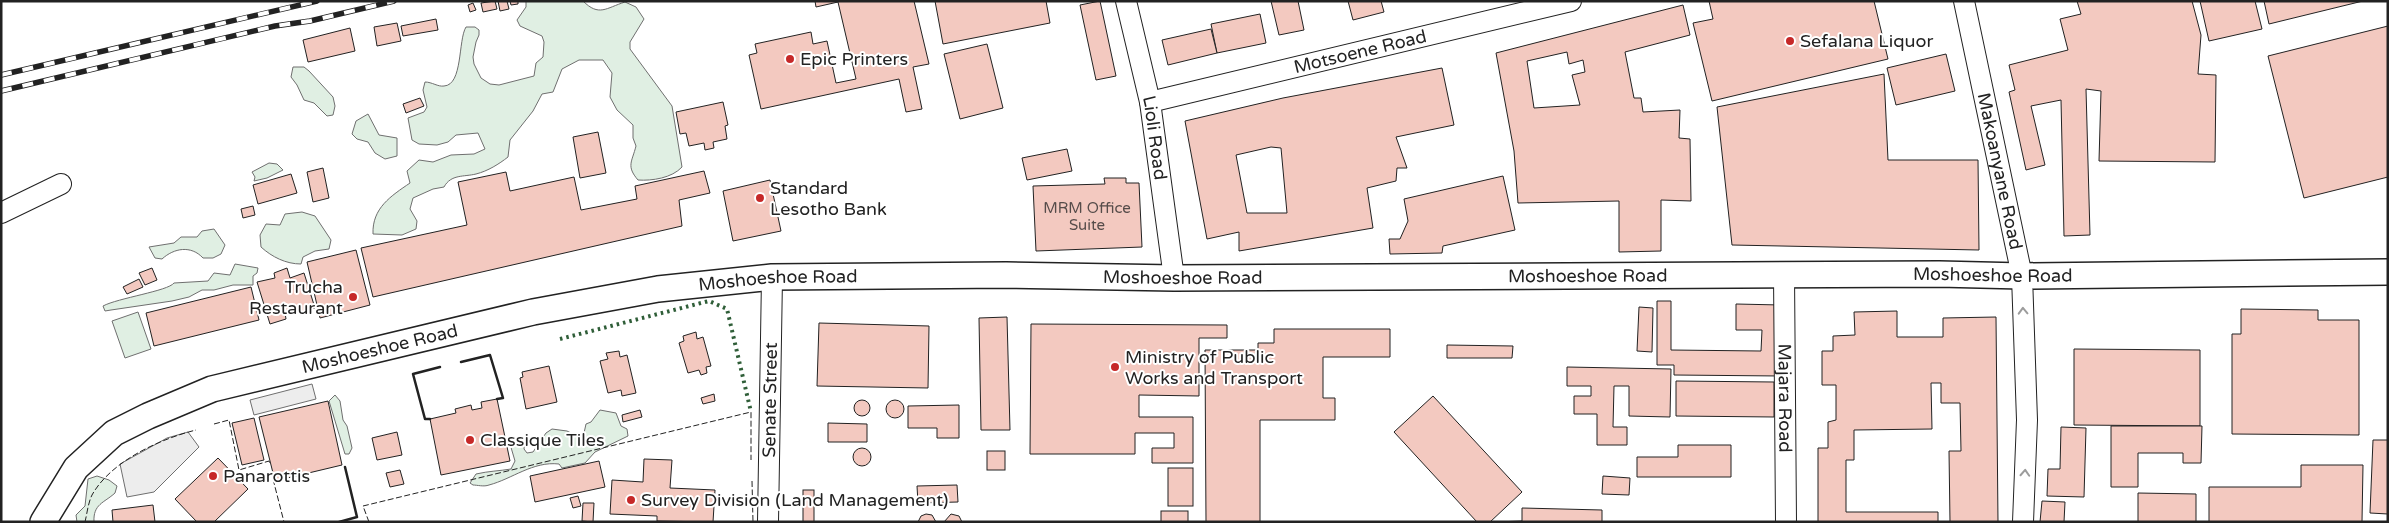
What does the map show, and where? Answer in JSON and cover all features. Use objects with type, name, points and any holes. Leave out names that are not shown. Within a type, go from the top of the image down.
[{"type":"main road","name":"Moshoeshoe Road","points":[[42,522],[76,468],[114,433],[148,416],[212,389],[533,312],[658,289],[772,277],[1006,275],[1174,278],[1784,274],[2022,276],[2388,272]]},
{"type":"street","name":"Lioli Road","points":[[1126,1],[1150,102],[1174,278]]},
{"type":"street","name":"Motsoene Road","points":[[1150,102],[1571,1]]},
{"type":"street","name":"Makoanyane Road","points":[[1964,1],[2022,276],[2028,420],[2023,522]]},
{"type":"street","points":[[1,212],[61,184]]},
{"type":"street","name":"Majara Road","points":[[1784,274],[1786,522]]},
{"type":"street","name":"Senate Street","points":[[768,522],[772,277]]},
{"type":"green space","points":[[526,1],[583,1],[598,10],[608,9],[625,2],[636,7],[644,19],[630,42],[630,49],[672,106],[682,167],[673,174],[662,178],[638,180],[631,167],[636,146],[633,138],[633,125],[617,110],[610,97],[612,73],[603,60],[579,60],[562,69],[553,92],[542,94],[533,111],[510,140],[508,157],[485,171],[454,178],[444,187],[433,189],[413,198],[410,209],[417,221],[416,229],[402,235],[373,234],[379,210],[390,198],[410,183],[407,171],[419,160],[433,162],[451,155],[474,154],[485,149],[478,133],[456,135],[448,142],[437,145],[419,144],[412,140],[408,118],[424,112],[427,107],[423,90],[425,82],[444,86],[450,84],[454,78],[466,27],[475,27],[479,30],[473,57],[474,64],[481,78],[490,84],[499,85],[534,76],[536,63],[543,57],[544,42],[542,36],[520,26],[517,20],[526,7]]},
{"type":"green space","points":[[293,67],[304,67],[333,97],[335,106],[333,115],[327,116],[314,103],[304,100],[291,77]]},
{"type":"green space","points":[[368,114],[379,135],[397,138],[397,156],[385,159],[375,153],[368,142],[357,139],[352,134],[356,121]]},
{"type":"green space","points":[[269,163],[277,164],[283,170],[267,178],[254,181],[255,177],[252,172]]},
{"type":"green space","points":[[302,212],[315,216],[331,240],[329,249],[315,251],[303,257],[301,264],[290,263],[280,259],[261,247],[260,235],[266,224],[280,225],[285,214]]},
{"type":"green space","points":[[214,229],[225,245],[221,254],[213,258],[203,258],[193,251],[177,250],[162,259],[155,258],[149,247],[174,243],[181,237],[197,237],[202,231]]},
{"type":"green space","points":[[235,264],[258,268],[257,273],[253,276],[253,285],[233,285],[214,290],[202,290],[189,297],[172,301],[105,311],[103,306],[162,289],[174,283],[208,281],[214,273],[230,275]]},
{"type":"green space","points":[[138,312],[151,349],[125,358],[112,321]]},
{"type":"green space","points":[[335,395],[340,401],[343,420],[347,426],[352,448],[349,454],[345,454],[329,401]]},
{"type":"green space","points":[[600,410],[616,413],[621,426],[627,429],[628,436],[595,452],[585,463],[562,468],[559,464],[540,465],[487,486],[470,483],[476,474],[511,469],[515,461],[510,444],[514,437],[525,441],[524,449],[527,453],[533,452],[546,433],[552,429],[567,431],[575,435],[584,433],[586,424],[591,422]]},
{"type":"green space","points":[[97,476],[109,480],[117,486],[115,493],[97,508],[94,522],[77,522],[76,515],[85,506],[88,479]]},
{"type":"shaded area","points":[[312,384],[316,399],[254,415],[250,400]]},
{"type":"shaded area","points":[[188,432],[199,447],[154,492],[127,497],[120,464],[167,438]]},
{"type":"building","points":[[495,1],[497,9],[483,12],[481,3]]},
{"type":"building","points":[[498,1],[507,1],[509,9],[500,11]]},
{"type":"building","points":[[510,1],[518,1],[518,4],[511,5]]},
{"type":"building","name":"Epic Printers","points":[[815,1],[914,1],[929,64],[913,67],[922,109],[906,112],[899,79],[761,109],[749,55],[757,53],[755,44],[811,32],[813,44],[827,41],[836,83],[856,79],[838,2],[816,7]]},
{"type":"building","points":[[935,1],[1046,1],[1050,23],[943,44]]},
{"type":"building","points":[[1100,1],[1116,76],[1096,80],[1080,5]]},
{"type":"building","points":[[1271,1],[1298,1],[1304,30],[1279,35]]},
{"type":"building","points":[[1348,1],[1381,1],[1384,12],[1353,20]]},
{"type":"building","name":"Sefalana Liquor","points":[[1709,1],[1874,1],[1888,59],[1712,101],[1693,23],[1713,19]]},
{"type":"building","points":[[2077,1],[2192,1],[2201,35],[2198,74],[2216,75],[2215,162],[2099,161],[2101,91],[2086,89],[2090,235],[2064,236],[2061,100],[2031,106],[2045,165],[2026,170],[2009,92],[2015,90],[2009,65],[2068,50],[2060,19],[2081,14]]},
{"type":"building","points":[[2200,1],[2255,1],[2262,29],[2209,41]]},
{"type":"building","points":[[2264,1],[2363,1],[2269,24]]},
{"type":"building","points":[[473,3],[476,10],[470,12],[468,5]]},
{"type":"building","points":[[1683,5],[1690,35],[1625,52],[1634,98],[1641,98],[1643,112],[1680,110],[1679,138],[1690,139],[1691,201],[1661,200],[1661,251],[1619,252],[1619,201],[1518,203],[1514,151],[1496,53]],"holes":[[[1567,52],[1569,64],[1583,60],[1585,72],[1572,75],[1580,105],[1534,108],[1527,61]]]},
{"type":"building","points":[[1260,14],[1266,43],[1217,53],[1211,24]]},
{"type":"building","points":[[436,19],[438,30],[403,36],[401,26]]},
{"type":"building","points":[[397,23],[401,41],[377,46],[374,27]]},
{"type":"building","points":[[2388,26],[2388,177],[2304,198],[2268,56]]},
{"type":"building","points":[[350,28],[355,51],[308,62],[303,40]]},
{"type":"building","points":[[1211,29],[1217,53],[1168,65],[1162,40]]},
{"type":"building","points":[[987,44],[1003,108],[960,119],[944,54]]},
{"type":"building","points":[[1946,54],[1955,91],[1896,105],[1887,68]]},
{"type":"building","points":[[1442,68],[1454,125],[1396,137],[1407,168],[1397,168],[1396,181],[1367,188],[1373,228],[1239,251],[1239,232],[1207,239],[1185,121],[1283,98]],"holes":[[[1271,147],[1281,148],[1287,213],[1247,213],[1236,155]]]},
{"type":"building","points":[[1884,74],[1888,160],[1978,160],[1979,250],[1732,245],[1717,107]]},
{"type":"building","points":[[420,98],[424,106],[406,113],[403,104]]},
{"type":"building","points":[[723,102],[728,125],[725,126],[727,139],[713,142],[714,148],[705,150],[704,143],[689,146],[686,133],[680,134],[676,112]]},
{"type":"building","points":[[598,132],[606,173],[580,178],[573,137]]},
{"type":"building","points":[[1067,149],[1072,171],[1027,180],[1022,158]]},
{"type":"building","points":[[323,168],[329,198],[313,202],[307,172]]},
{"type":"building","points":[[704,171],[710,193],[679,200],[682,226],[373,297],[361,248],[467,225],[458,182],[506,172],[510,191],[574,177],[581,210],[637,199],[635,186]]},
{"type":"building","points":[[291,174],[297,193],[258,204],[253,185]]},
{"type":"building","points":[[1503,176],[1515,230],[1443,246],[1442,253],[1390,254],[1389,239],[1400,239],[1408,221],[1404,199]]},
{"type":"building","points":[[1104,178],[1126,178],[1126,183],[1139,183],[1142,247],[1036,251],[1033,186],[1105,184]]},
{"type":"building","points":[[770,180],[781,231],[733,241],[723,191]]},
{"type":"building","points":[[253,206],[255,215],[243,218],[241,209]]},
{"type":"building","points":[[356,250],[370,305],[320,318],[307,262]]},
{"type":"building","points":[[152,268],[157,280],[145,285],[139,273]]},
{"type":"building","points":[[287,268],[290,278],[304,273],[315,308],[300,313],[299,309],[285,313],[286,319],[270,324],[257,282],[275,278],[274,273]]},
{"type":"building","points":[[139,279],[143,287],[127,294],[123,287]]},
{"type":"building","points":[[251,287],[259,320],[154,346],[146,313]]},
{"type":"building","points":[[1657,301],[1671,301],[1671,350],[1761,351],[1762,330],[1736,330],[1736,304],[1781,305],[1780,376],[1674,375],[1674,365],[1657,365]]},
{"type":"building","points":[[1639,307],[1653,308],[1652,352],[1637,351]]},
{"type":"building","points":[[2241,309],[2318,310],[2318,320],[2359,320],[2359,435],[2232,434],[2232,334],[2241,334]]},
{"type":"building","points":[[1897,311],[1897,337],[1943,337],[1943,318],[1996,317],[1998,522],[1950,522],[1949,451],[1961,451],[1960,403],[1941,403],[1941,383],[1931,383],[1932,429],[1854,430],[1854,460],[1846,460],[1846,512],[1938,512],[1938,522],[1818,522],[1818,448],[1828,448],[1828,422],[1836,420],[1836,385],[1822,385],[1822,351],[1833,351],[1833,336],[1855,335],[1854,312]]},
{"type":"building","points":[[1007,317],[1010,430],[981,430],[979,318]]},
{"type":"building","points":[[819,323],[929,326],[928,388],[817,386]]},
{"type":"building","name":"Ministry of Public Works and Transport","points":[[1031,324],[1227,325],[1227,338],[1199,338],[1199,396],[1139,395],[1139,417],[1193,417],[1193,463],[1152,463],[1152,448],[1174,448],[1174,433],[1135,433],[1135,454],[1030,454]]},
{"type":"building","points":[[1274,329],[1390,329],[1390,357],[1323,357],[1323,398],[1335,398],[1335,420],[1260,420],[1260,522],[1206,522],[1205,350],[1258,350],[1258,343],[1274,343]]},
{"type":"building","points":[[696,332],[697,339],[703,337],[711,366],[706,367],[707,373],[701,375],[699,370],[688,373],[679,343],[684,341],[683,336]]},
{"type":"building","points":[[1447,345],[1513,346],[1512,358],[1447,358]]},
{"type":"building","points":[[2074,349],[2200,350],[2200,426],[2074,425]]},
{"type":"building","points":[[619,351],[620,357],[627,355],[636,393],[622,396],[621,390],[608,393],[600,361],[608,359],[606,353]]},
{"type":"building","points":[[549,366],[557,402],[526,409],[520,378],[523,377],[522,372]]},
{"type":"building","points":[[1567,367],[1671,369],[1670,417],[1629,416],[1629,386],[1614,386],[1613,427],[1627,427],[1627,445],[1597,445],[1597,414],[1574,414],[1574,396],[1591,396],[1591,386],[1567,386]]},
{"type":"building","points":[[1676,381],[1774,382],[1774,417],[1676,416]]},
{"type":"building","points":[[714,394],[715,401],[703,404],[701,398]]},
{"type":"building","points":[[1433,396],[1522,492],[1490,522],[1477,522],[1394,432]]},
{"type":"building","name":"Classique Tiles","points":[[497,399],[510,461],[441,475],[430,419],[456,413],[455,409],[471,405],[472,410],[482,408],[481,402]]},
{"type":"building","points":[[862,400],[870,408],[862,416],[854,408]]},
{"type":"building","points":[[895,400],[901,403],[904,409],[901,415],[895,418],[889,415],[886,409],[889,403]]},
{"type":"building","points":[[328,401],[342,465],[275,481],[259,417]]},
{"type":"building","points":[[959,405],[959,438],[937,438],[937,428],[908,428],[908,406]]},
{"type":"building","points":[[640,410],[642,417],[623,422],[622,415]]},
{"type":"building","points":[[254,418],[264,460],[242,465],[232,423]]},
{"type":"building","points":[[828,423],[867,424],[867,442],[828,442]]},
{"type":"building","points":[[2111,426],[2202,426],[2201,463],[2183,463],[2183,453],[2138,453],[2138,487],[2111,487]]},
{"type":"building","points":[[2061,427],[2086,428],[2084,497],[2047,496],[2048,469],[2060,469]]},
{"type":"building","points":[[397,432],[402,455],[377,460],[372,438]]},
{"type":"building","points":[[2373,440],[2388,440],[2388,514],[2370,513]]},
{"type":"building","points":[[1678,445],[1731,445],[1731,477],[1637,477],[1637,457],[1678,457]]},
{"type":"building","points":[[862,448],[868,451],[871,457],[868,463],[862,466],[856,463],[853,457],[856,451]]},
{"type":"building","points":[[987,451],[1005,451],[1005,470],[987,470]]},
{"type":"building","points":[[218,458],[248,489],[214,522],[197,522],[175,499]]},
{"type":"building","points":[[644,459],[672,460],[670,488],[715,490],[713,522],[657,521],[657,516],[610,514],[612,480],[643,482]]},
{"type":"building","points":[[599,461],[605,487],[535,502],[530,476]]},
{"type":"building","points":[[2301,465],[2363,465],[2362,522],[2209,522],[2209,487],[2301,487]]},
{"type":"building","points":[[1168,468],[1193,468],[1193,506],[1168,506]]},
{"type":"building","points":[[400,470],[404,484],[390,487],[386,473]]},
{"type":"building","points":[[1603,476],[1630,478],[1629,495],[1602,494]]},
{"type":"building","points":[[957,485],[958,502],[918,503],[917,486]]},
{"type":"building","points":[[803,490],[814,490],[814,522],[803,522]]},
{"type":"building","points":[[2138,493],[2196,494],[2196,522],[2138,522]]},
{"type":"building","points":[[578,496],[581,506],[573,508],[570,498]]},
{"type":"building","points":[[2042,501],[2065,502],[2064,522],[2040,522]]},
{"type":"building","points":[[583,503],[594,503],[593,522],[582,521]]},
{"type":"building","points":[[153,505],[155,522],[113,522],[112,510]]},
{"type":"building","points":[[1522,508],[1602,510],[1602,522],[1495,522],[1522,521]]},
{"type":"building","points":[[1161,511],[1188,511],[1188,522],[1161,522]]},
{"type":"building","points":[[926,514],[932,515],[936,522],[918,522],[921,516]]},
{"type":"building","points":[[951,514],[959,516],[962,522],[944,522]]},
{"type":"railway","points":[[1,75],[317,1]]},
{"type":"railway","points":[[1,91],[275,26],[310,21],[394,1]]},
{"type":"hedge","points":[[560,339],[709,301],[727,309],[751,412]]},
{"type":"fence","points":[[369,522],[363,506],[751,412],[751,460]]},
{"type":"fence","points":[[214,424],[229,420],[239,470],[269,461],[270,464]]},
{"type":"fence","points":[[85,522],[92,495],[111,472],[138,453],[152,446],[196,430]]},
{"type":"fence","points":[[273,479],[284,522]]},
{"type":"fence","points":[[752,481],[753,522]]},
{"type":"wall","points":[[461,362],[490,355],[503,398],[497,399]]},
{"type":"wall","points":[[430,419],[425,419],[413,374],[440,367]]},
{"type":"wall","points":[[339,522],[357,517],[345,467]]},
{"type":"place","name":"Sefalana Liquor","points":[[1790,41]]},
{"type":"place","name":"Epic Printers","points":[[790,59]]},
{"type":"place","name":"Standard Lesotho Bank","points":[[760,198]]},
{"type":"place","name":"Trucha Restaurant","points":[[353,297]]},
{"type":"place","name":"Ministry of Public Works and Transport","points":[[1115,367]]},
{"type":"place","name":"Classique Tiles","points":[[470,440]]},
{"type":"place","name":"Panarottis","points":[[213,476]]},
{"type":"place","name":"Survey Division (Land Management)","points":[[631,500]]}]
